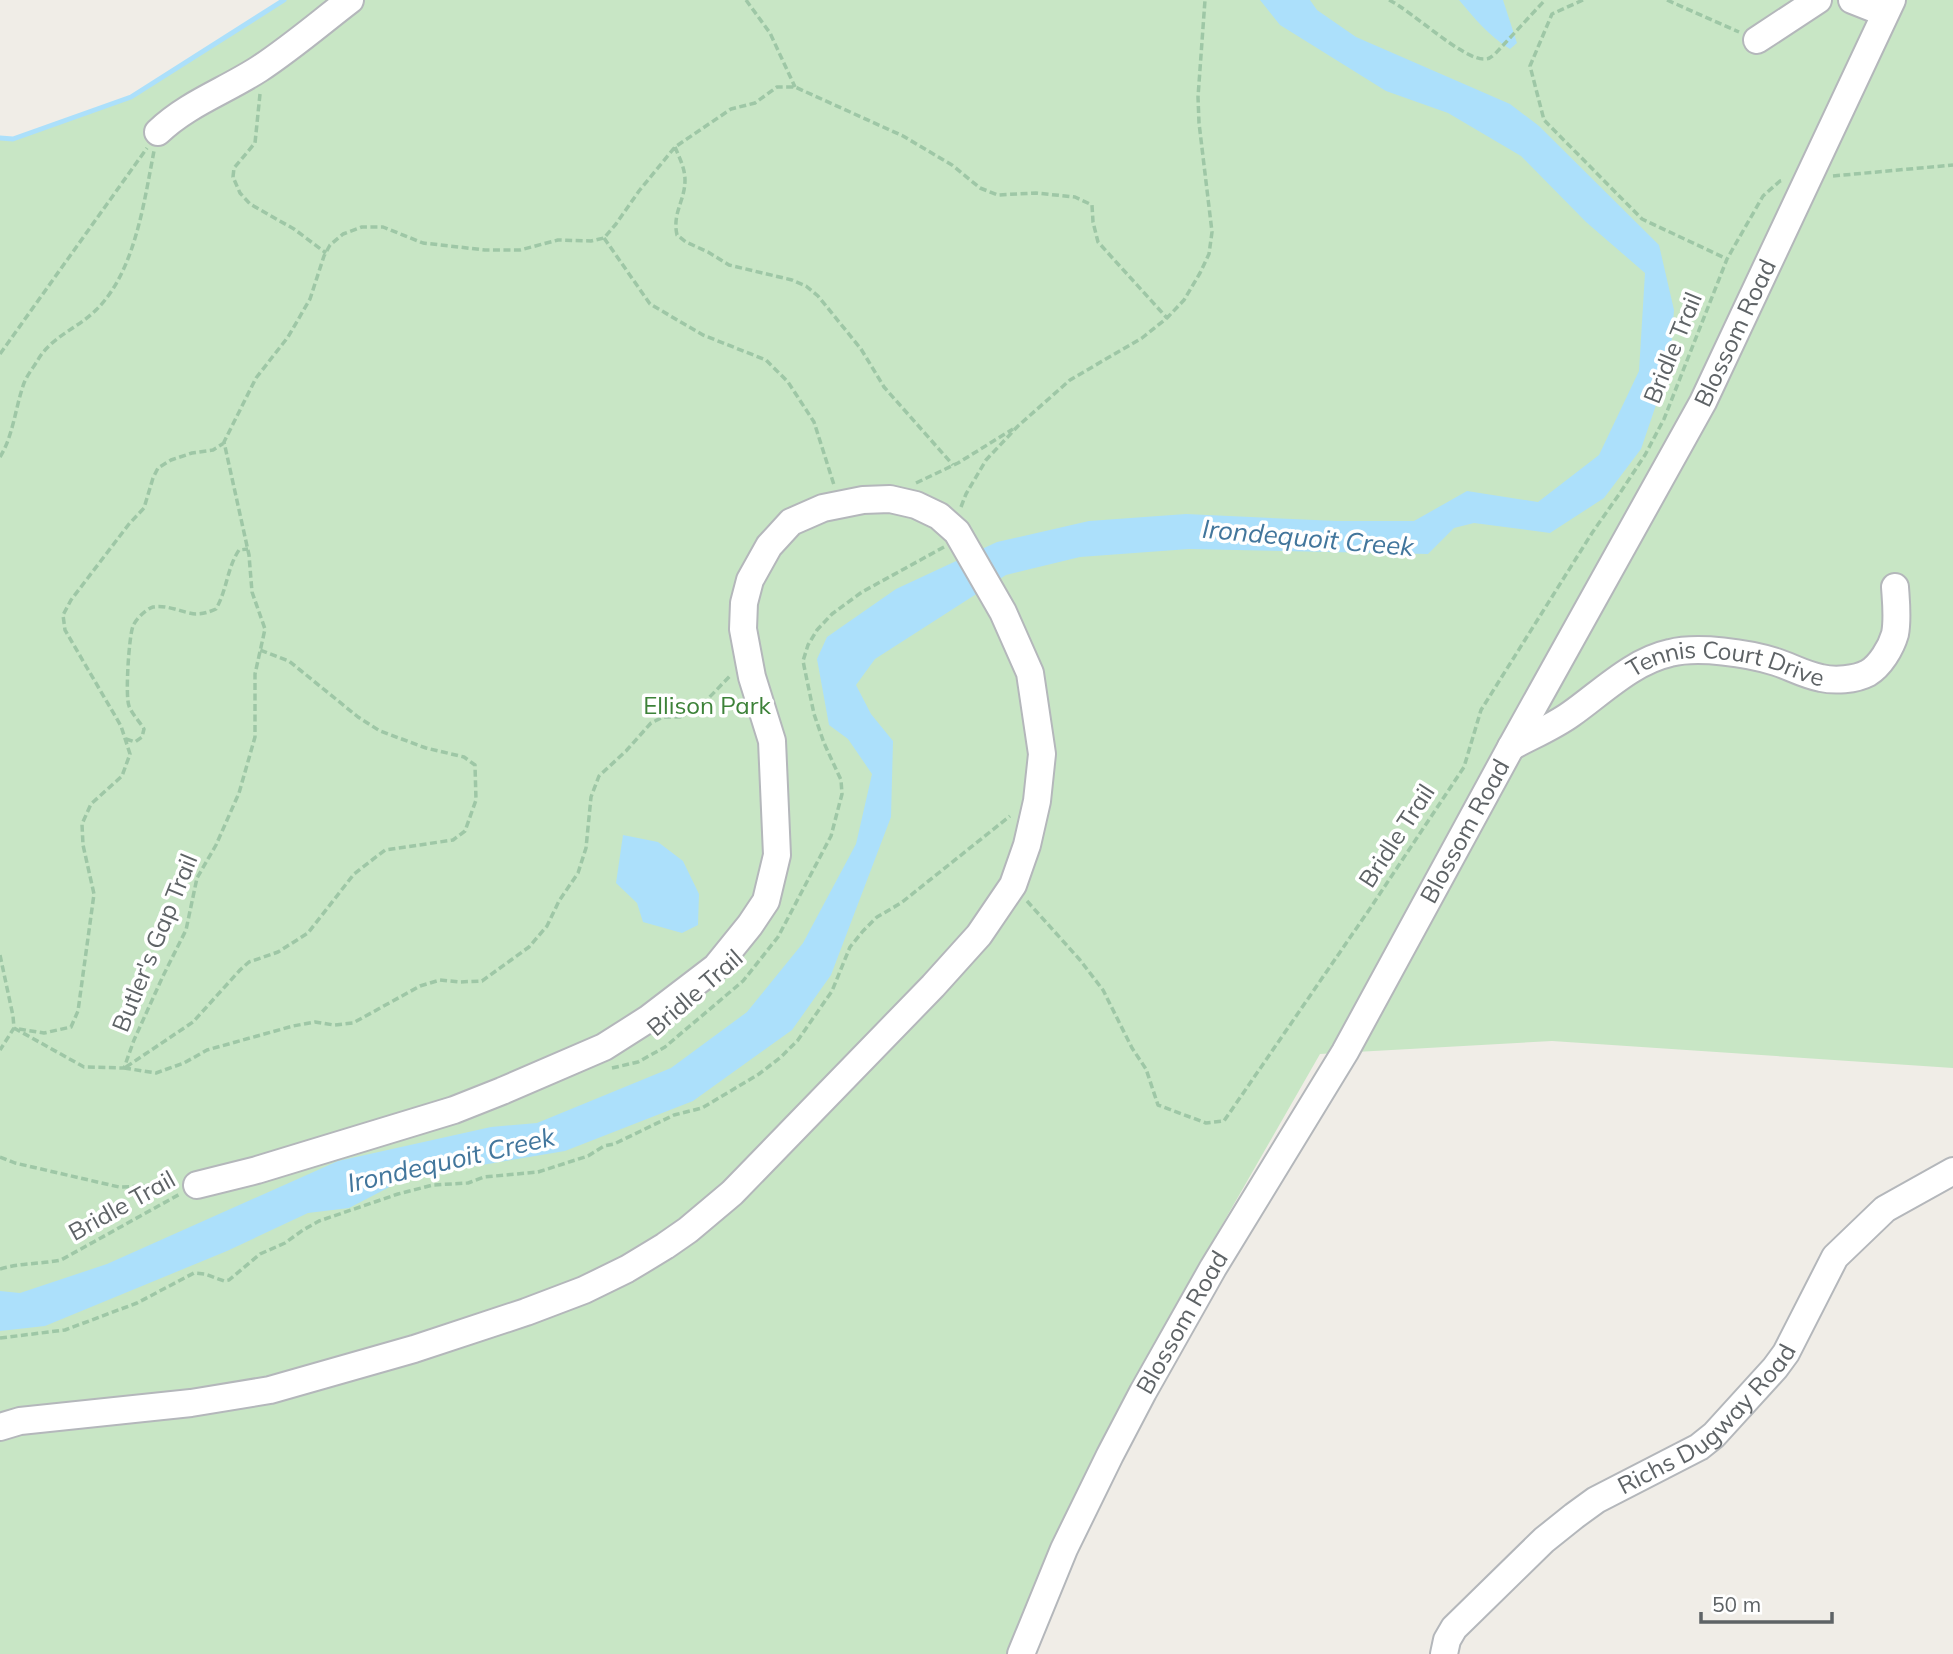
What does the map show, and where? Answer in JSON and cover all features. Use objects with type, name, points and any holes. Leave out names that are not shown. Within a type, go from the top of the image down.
[{"type":"street","points":[[158,132],[186,109],[259,69],[350,0]]},
{"type":"street","points":[[1756,40],[1818,0]]},
{"type":"street","points":[[1852,0],[1889,7]]},
{"type":"street","name":"Blossom Road","points":[[1021,1654],[1064,1549],[1143,1392],[1213,1268],[1345,1052],[1703,402],[1889,7]]},
{"type":"street","points":[[0,1427],[20,1421],[191,1403],[270,1391],[414,1349],[526,1312],[584,1290],[627,1269],[688,1230],[732,1193],[933,986],[979,935],[1013,885],[1027,845],[1038,794],[1042,754],[1030,673],[1003,612],[963,541],[939,516],[916,505],[890,499],[863,500],[823,508],[791,522],[769,546],[750,580],[744,603],[743,628],[747,658],[772,741],[777,855],[766,901],[716,967],[648,1019],[604,1047],[502,1091],[454,1110],[257,1170],[197,1185]]},
{"type":"street","name":"Tennis Court Drive","points":[[1511,747],[1569,716],[1626,674],[1667,653],[1691,649],[1752,656],[1822,679],[1867,674],[1878,664],[1894,636],[1897,620],[1895,587]]},
{"type":"street","name":"Richs Dugway Road","points":[[1444,1654],[1447,1640],[1454,1628],[1544,1540],[1596,1500],[1699,1447],[1714,1434],[1786,1353],[1835,1258],[1885,1209],[1953,1171]]},
{"type":"path","points":[[746,0],[770,33],[794,87]]},
{"type":"path","points":[[963,541],[960,511],[966,494],[986,460],[1018,426],[1070,380],[1142,338],[1167,318],[1184,300],[1209,254],[1212,232],[1198,110],[1205,0]]},
{"type":"path","points":[[1389,0],[1476,58],[1484,59],[1494,54],[1545,0]]},
{"type":"path","points":[[1583,0],[1552,14],[1530,66],[1544,120],[1642,219],[1727,259]]},
{"type":"path","points":[[1667,0],[1756,40]]},
{"type":"path","points":[[259,69],[260,101],[255,143],[234,168],[233,177],[240,193],[250,204],[294,229],[326,253]]},
{"type":"path","points":[[14,1028],[44,1033],[71,1027],[78,1012],[94,894],[83,845],[82,824],[91,804],[122,776],[130,754],[121,726],[65,630],[63,615],[71,600],[144,508],[153,478],[159,468],[171,460],[192,453],[213,450],[224,442],[256,379],[288,337],[310,299],[330,245],[343,234],[362,227],[383,227],[423,243],[485,250],[520,250],[558,240],[591,241],[604,238],[675,147],[731,109],[755,103],[777,87],[794,87],[903,136],[952,165],[980,188],[998,195],[1036,193],[1075,197],[1092,205],[1098,242],[1167,318]]},
{"type":"path","points":[[0,354],[158,132]]},
{"type":"path","points":[[0,457],[6,447],[24,383],[41,355],[54,340],[96,311],[116,287],[141,217],[158,132]]},
{"type":"path","points":[[675,147],[685,180],[674,223],[677,235],[729,265],[792,280],[806,286],[818,296],[861,349],[884,387],[953,466]]},
{"type":"path","name":"Bridle Trail","points":[[1013,885],[1103,990],[1132,1048],[1146,1069],[1158,1105],[1206,1123],[1224,1121],[1464,766],[1481,710],[1592,533],[1645,455],[1664,419],[1727,259],[1763,196],[1780,181],[1792,177],[1953,165]]},
{"type":"path","points":[[604,238],[650,304],[703,335],[766,360],[788,382],[814,422],[833,484],[844,504]]},
{"type":"path","points":[[890,499],[909,486],[953,466],[1018,426]]},
{"type":"path","name":"Butler's Gap Trail","points":[[14,1028],[84,1067],[124,1068],[134,1040],[186,930],[197,878],[216,845],[239,793],[254,737],[255,674],[265,629],[252,592],[248,549],[224,442]]},
{"type":"path","name":"Bridle Trail","points":[[607,1070],[638,1062],[665,1047],[743,981],[778,937],[831,836],[842,794],[841,780],[814,714],[803,661],[817,630],[832,614],[862,592],[963,541]]},
{"type":"path","points":[[126,739],[135,742],[142,737],[145,729],[129,707],[127,695],[133,626],[153,607],[193,614],[204,614],[216,609],[226,587],[233,559],[239,550],[248,549]]},
{"type":"path","points":[[124,1068],[193,1022],[249,962],[278,952],[308,933],[354,874],[385,850],[453,840],[465,831],[476,800],[475,765],[464,757],[426,748],[380,731],[358,717],[289,661],[260,650]]},
{"type":"path","points":[[124,1068],[156,1073],[184,1063],[207,1050],[222,1048],[293,1026],[316,1022],[334,1025],[352,1023],[420,986],[440,980],[482,981],[529,947],[547,926],[559,901],[578,873],[586,848],[591,797],[599,776],[651,723],[663,717],[680,717],[699,708],[747,658]]},
{"type":"path","points":[[0,1338],[65,1330],[137,1303],[194,1273],[229,1280],[260,1254],[285,1243],[319,1221],[433,1185],[468,1183],[484,1177],[538,1172],[588,1156],[604,1146],[614,1144],[674,1115],[702,1108],[759,1074],[798,1040],[832,992],[850,947],[877,917],[911,895],[1038,794]]},
{"type":"path","points":[[0,955],[14,1028],[0,1050]]},
{"type":"path","points":[[0,1157],[15,1163],[119,1187],[197,1185]]},
{"type":"path","name":"Bridle Trail","points":[[0,1269],[61,1260],[197,1185]]},
{"type":"green space","name":"Ellison Park","points":[[284,0],[1953,0],[1953,1068],[1552,1041],[1320,1054],[1144,1361],[1090,1466],[1008,1654],[0,1654],[0,138],[13,139],[131,97]]},
{"type":"water","name":"Irondequoit Creek","points":[[1260,0],[1310,0],[1317,10],[1356,37],[1510,104],[1539,126],[1659,245],[1674,310],[1670,364],[1641,449],[1604,498],[1550,533],[1474,523],[1454,528],[1428,554],[1189,549],[1080,557],[1006,575],[875,659],[856,685],[871,714],[893,741],[891,817],[831,975],[792,1030],[693,1101],[565,1151],[440,1172],[423,1172],[349,1208],[308,1213],[227,1251],[45,1326],[0,1331],[0,1291],[20,1293],[107,1264],[338,1161],[491,1127],[537,1123],[671,1068],[747,1012],[803,943],[856,844],[872,774],[848,739],[829,725],[817,659],[827,637],[896,589],[997,542],[1089,521],[1186,514],[1337,521],[1414,521],[1467,491],[1538,502],[1599,455],[1639,371],[1645,273],[1586,222],[1521,156],[1448,113],[1386,91],[1280,25]]},
{"type":"water","points":[[1459,0],[1503,0],[1517,43],[1510,49],[1502,44]]},
{"type":"water","points":[[623,835],[658,842],[683,861],[699,894],[698,925],[682,933],[643,922],[637,903],[616,883]]},
{"type":"waterway","points":[[0,138],[13,139],[131,97],[284,0]]}]
